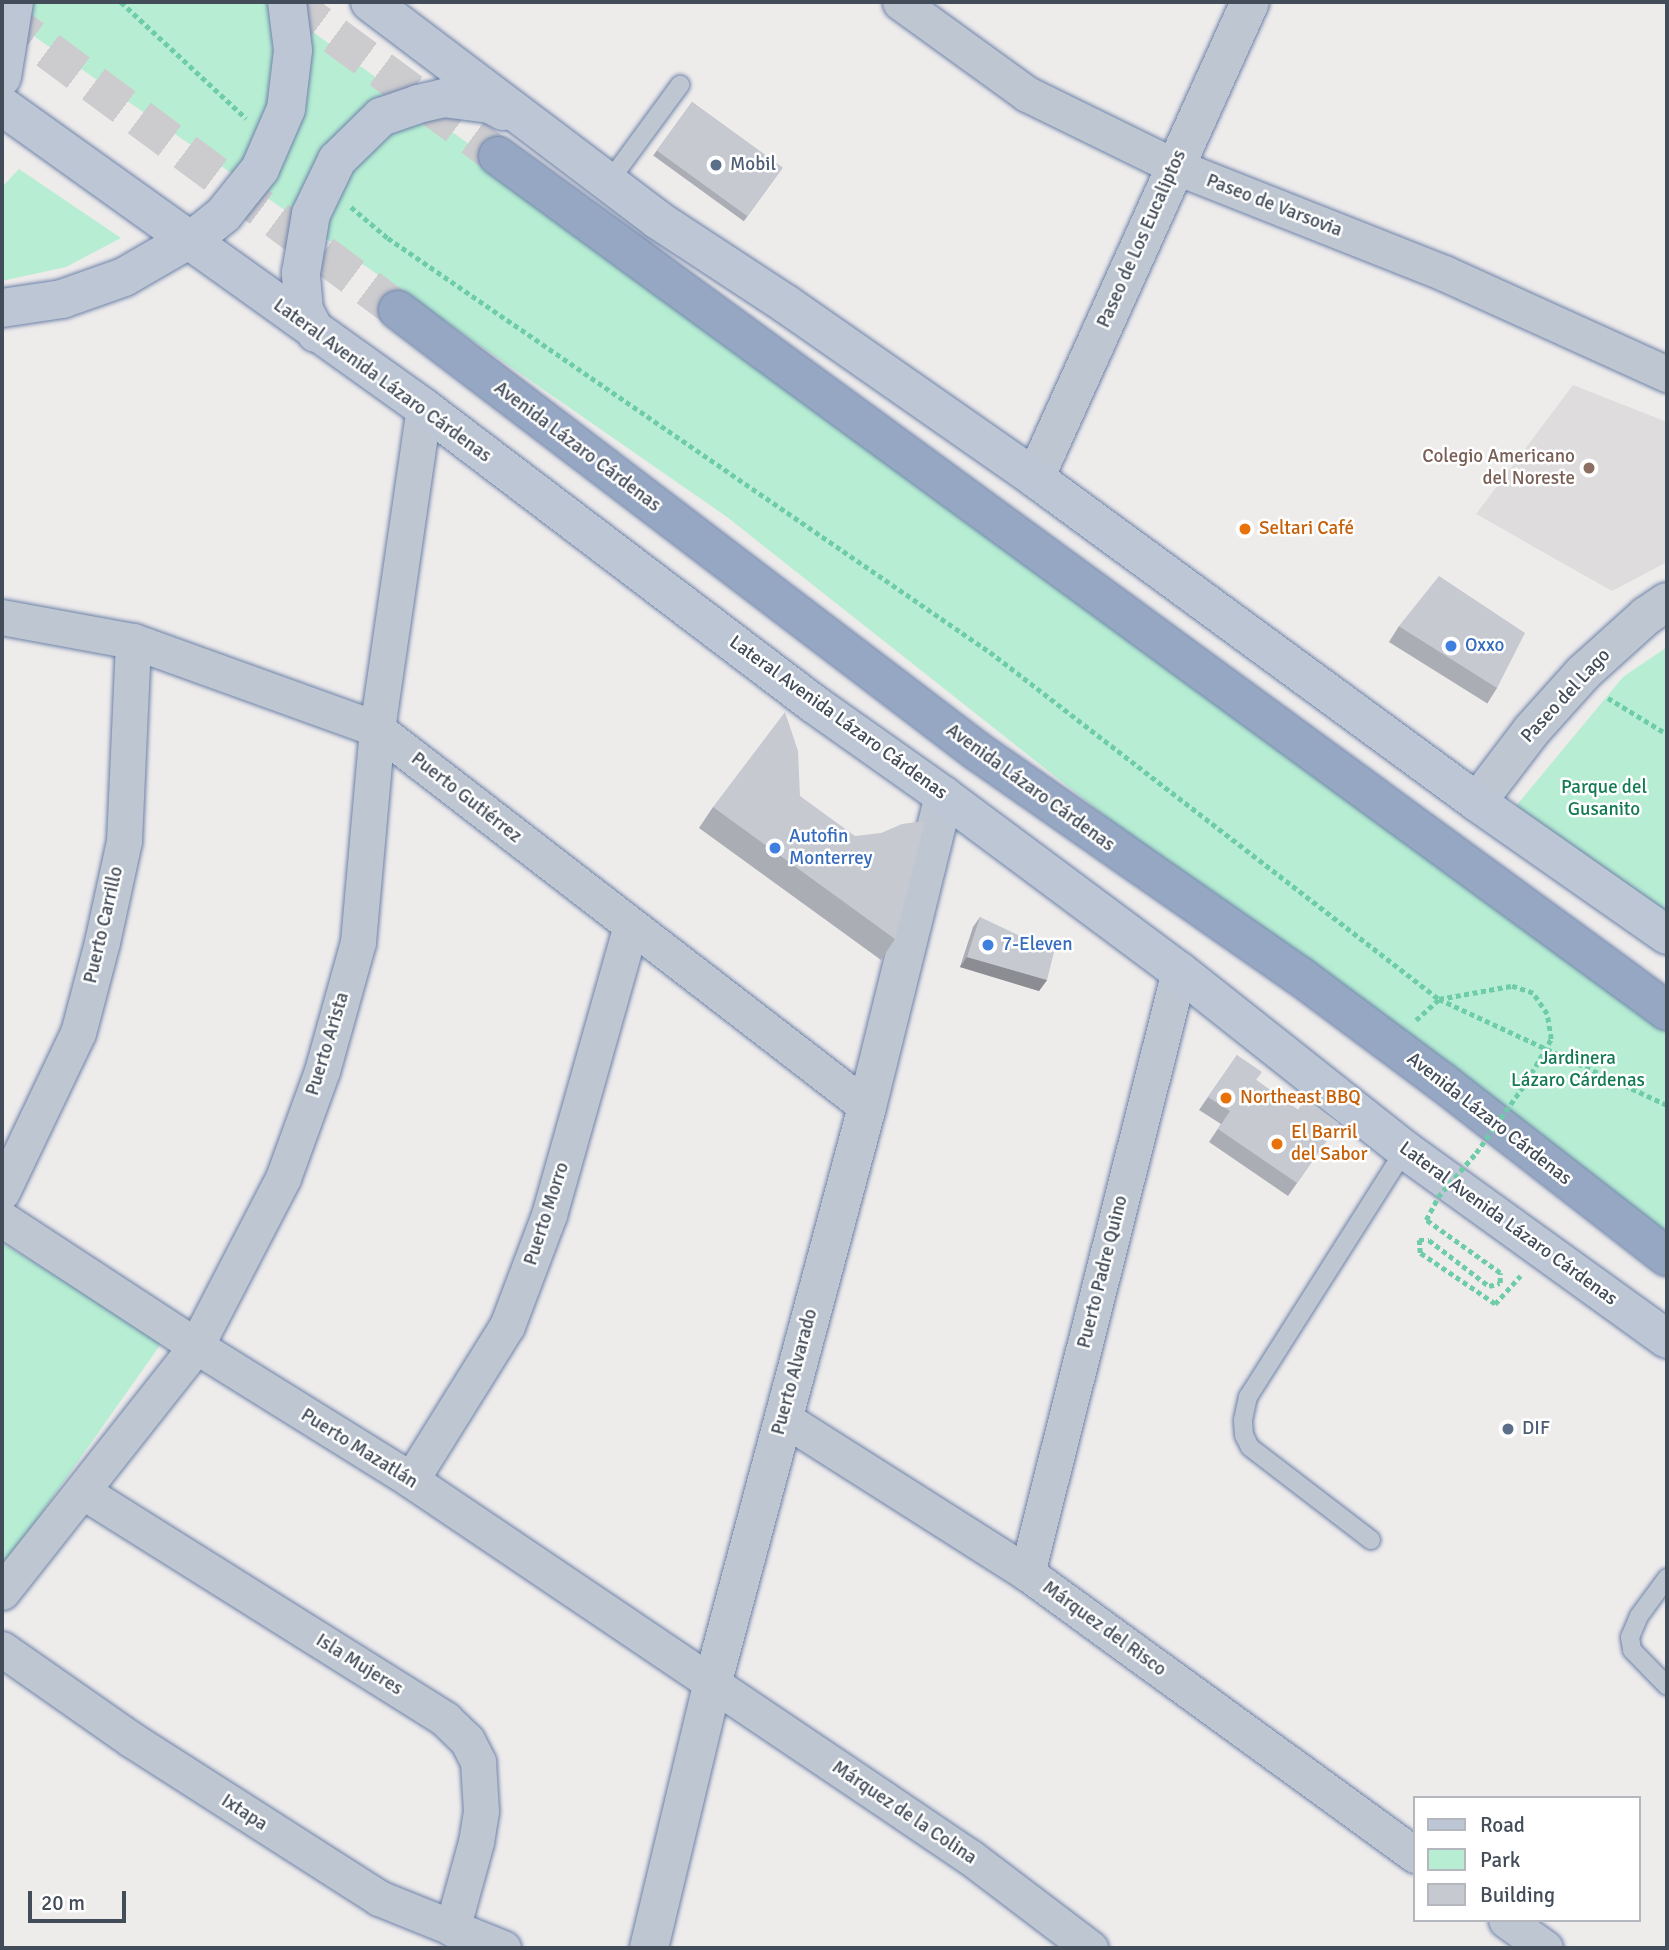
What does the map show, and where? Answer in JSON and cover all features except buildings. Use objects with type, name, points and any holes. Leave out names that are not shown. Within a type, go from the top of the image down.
[{"type":"highway","points":[[498,156],[1667,1011]]},
{"type":"highway","name":"Avenida Lázaro Cárdenas","points":[[398,310],[977,751],[1311,984],[1667,1257]]},
{"type":"main road","points":[[2,77],[15,2]]},
{"type":"main road","points":[[2,308],[62,299],[124,277],[213,223],[243,192],[273,144],[286,109],[293,50],[287,2]]},
{"type":"main road","points":[[370,2],[608,183],[1035,478],[1477,802],[1667,935]]},
{"type":"main road","points":[[316,333],[304,310],[301,273],[311,214],[337,160],[381,117],[443,98],[490,104],[530,125]]},
{"type":"main road","name":"Lateral Avenida Lázaro Cárdenas","points":[[2,106],[424,408],[814,704],[944,796],[1179,971],[1405,1150],[1667,1339]]},
{"type":"street","name":"Paseo de Varsovia","points":[[900,2],[1027,94],[1174,166],[1444,273],[1667,374]]},
{"type":"street","name":"Paseo de Los Eucaliptos","points":[[1035,478],[1250,2]]},
{"type":"street","name":"Puerto Arista","points":[[2,1592],[196,1346],[283,1178],[322,1072],[358,942],[377,729],[424,408]]},
{"type":"street","name":"Paseo del Lago","points":[[1477,802],[1531,731],[1583,673],[1646,616],[1667,602]]},
{"type":"street","name":"Puerto Gutiérrez","points":[[2,617],[133,640],[377,729],[867,1107]]},
{"type":"street","name":"Puerto Carrillo","points":[[2,1192],[78,1033],[102,942],[124,841],[133,640]]},
{"type":"street","name":"Puerto Alvarado","points":[[651,1947],[712,1685],[867,1107],[944,796]]},
{"type":"street","name":"Puerto Morro","points":[[411,1480],[507,1326],[549,1214],[631,926]]},
{"type":"street","name":"Puerto Padre Quino","points":[[1027,1573],[1179,971]]},
{"type":"street","name":"Puerto Mazatlán","points":[[2,1219],[196,1346],[411,1480],[712,1685]]},
{"type":"street","name":"Márquez del Risco","points":[[783,1418],[1027,1573],[1414,1853]]},
{"type":"street","name":"Isla Mujeres","points":[[82,1491],[445,1719],[467,1740],[478,1762],[481,1811],[476,1842],[452,1928]]},
{"type":"street","name":"Ixtapa","points":[[2,1649],[132,1740],[379,1898],[503,1948]]},
{"type":"street","name":"Márquez de la Colina","points":[[712,1685],[970,1857],[1090,1948]]},
{"type":"street","points":[[1509,1922],[1545,1948]]},
{"type":"lane","points":[[608,183],[680,85]]},
{"type":"lane","points":[[1371,1540],[1250,1447],[1244,1435],[1243,1420],[1248,1397],[1405,1150]]},
{"type":"lane","points":[[1667,1579],[1639,1616],[1630,1637],[1632,1650],[1667,1686]]},
{"type":"path","points":[[121,2],[273,144]]},
{"type":"path","points":[[324,185],[388,238],[990,652],[1439,999],[1667,1105]]},
{"type":"path","points":[[1583,673],[1606,697],[1667,734]]},
{"type":"path","points":[[1413,1023],[1439,999],[1511,986],[1533,993],[1546,1014],[1551,1039],[1527,1081],[1476,1153],[1438,1198],[1426,1220],[1500,1273],[1500,1283],[1489,1286],[1429,1240],[1419,1240],[1420,1253],[1495,1304]]},
{"type":"shaded area","name":"Colegio Americano del Noreste","points":[[1573,385],[1667,422],[1667,562],[1612,591],[1476,514]]},
{"type":"green space","name":"Jardinera Lázaro Cárdenas","points":[[2,2],[271,2],[809,388],[1667,1032],[1667,1243],[1219,906],[727,517],[2,14]]},
{"type":"green space","points":[[19,169],[121,238],[66,267],[2,281],[2,187]]},
{"type":"green space","name":"Parque del Gusanito","points":[[1667,647],[1667,921],[1511,812],[1623,677]]},
{"type":"green space","points":[[2,1243],[163,1341],[2,1569]]},
{"type":"tunnel","points":[[289,2],[498,156]]},
{"type":"tunnel","points":[[2,16],[398,310]]},
{"type":"place","name":"Mobil","points":[[716,165]]},
{"type":"place","name":"Colegio Americano del Noreste","points":[[1589,468]]},
{"type":"place","name":"Seltari Café","points":[[1245,529]]},
{"type":"place","name":"Oxxo","points":[[1451,646]]},
{"type":"place","name":"Autofin Monterrey","points":[[775,848]]},
{"type":"place","name":"7-Eleven","points":[[988,945]]},
{"type":"place","name":"Northeast BBQ","points":[[1226,1098]]},
{"type":"place","name":"El Barril del Sabor","points":[[1277,1144]]},
{"type":"place","name":"DIF","points":[[1508,1429]]}]
